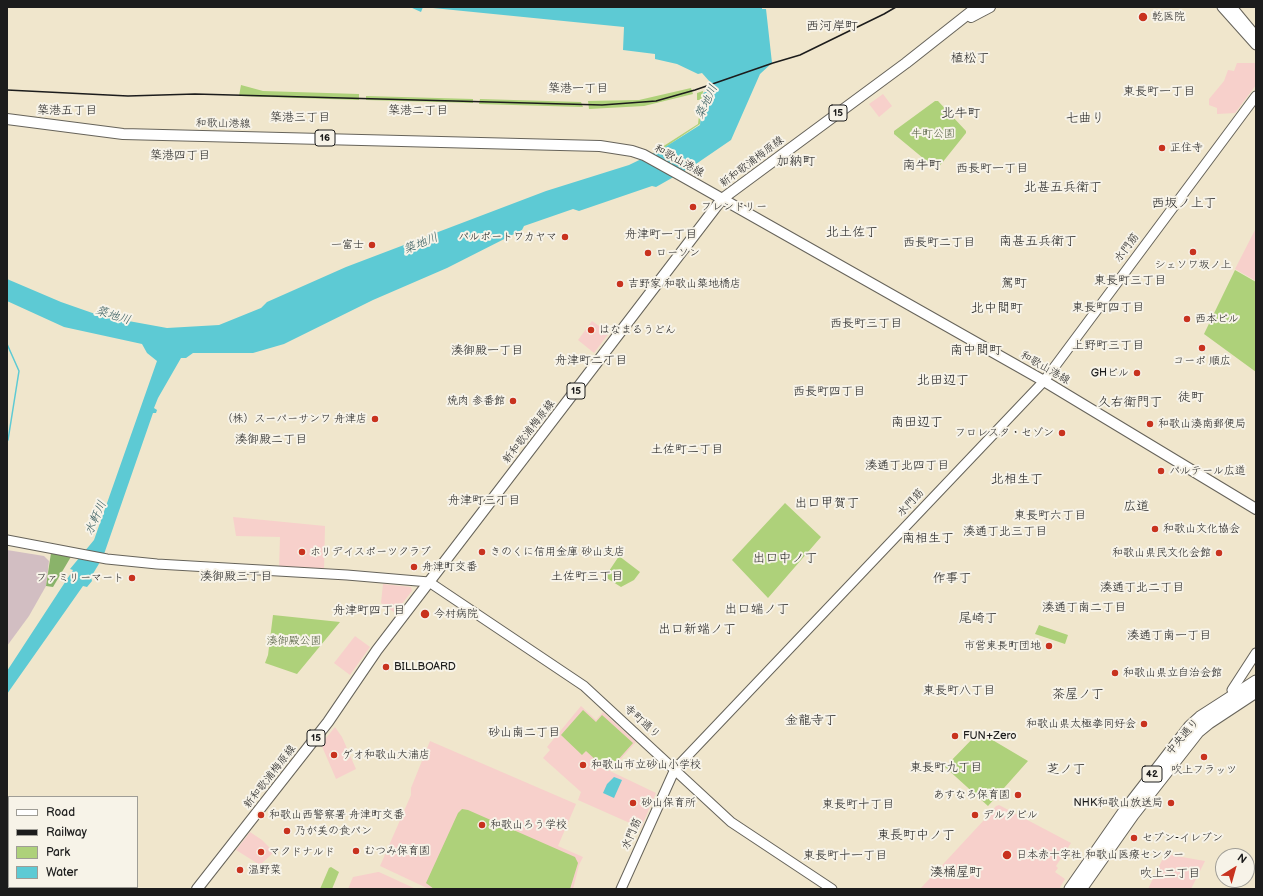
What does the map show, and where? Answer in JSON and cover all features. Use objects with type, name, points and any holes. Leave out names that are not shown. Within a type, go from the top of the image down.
[{"type":"highway","name":"中央通り","points":[[1081,889],[1121,831],[1198,732],[1256,681]]},
{"type":"highway","name":"中央通り","points":[[1070,889],[1125,810],[1190,726],[1200,717],[1256,692]]},
{"type":"main road","name":"新和歌浦梅原線","points":[[197,889],[328,722],[360,673],[722,199],[975,11],[990,7]]},
{"type":"main road","name":"和歌山港線","points":[[7,119],[123,134],[600,146],[620,148],[644,155],[1044,381],[1256,509]]},
{"type":"street","points":[[975,11],[985,7]]},
{"type":"street","points":[[1222,7],[1256,45]]},
{"type":"street","points":[[1232,7],[1256,36]]},
{"type":"street","points":[[1246,23],[1256,32]]},
{"type":"street","name":"水門筋","points":[[621,889],[675,769],[1044,381],[1256,96]]},
{"type":"street","points":[[7,540],[105,558],[157,564],[347,575],[429,582]]},
{"type":"street","name":"寺町通り","points":[[429,582],[584,686],[731,822],[832,889]]},
{"type":"street","points":[[1236,700],[1232,690],[1234,684],[1256,653]]},
{"type":"shaded area","points":[[1237,63],[1256,63],[1256,85],[1235,113],[1217,114],[1217,108],[1209,105],[1209,99],[1224,81],[1228,70],[1234,71]]},
{"type":"shaded area","points":[[883,94],[892,106],[879,117],[869,104]]},
{"type":"shaded area","points":[[1256,228],[1256,281],[1235,269]]},
{"type":"shaded area","points":[[592,321],[609,333],[594,353],[578,340]]},
{"type":"shaded area","name":"ホリデイスポーツクラブ","points":[[233,517],[325,526],[324,570],[279,568],[280,537],[236,536]]},
{"type":"shaded area","points":[[7,550],[44,556],[49,561],[46,586],[29,616],[7,646]]},
{"type":"shaded area","points":[[383,584],[411,587],[412,591],[395,613],[381,603]]},
{"type":"shaded area","points":[[355,636],[370,647],[350,675],[334,663]]},
{"type":"shaded area","name":"和歌山市立砂山小学校","points":[[581,706],[596,720],[603,712],[636,742],[610,771],[656,793],[641,828],[578,800],[581,792],[543,758],[550,750],[547,747]]},
{"type":"shaded area","points":[[335,727],[342,737],[356,769],[336,779],[321,744]]},
{"type":"shaded area","name":"和歌山ろう学校","points":[[430,741],[576,804],[558,846],[583,857],[579,865],[573,889],[429,889],[380,866],[411,795],[411,788]]},
{"type":"shaded area","name":"日本赤十字社 和歌山医療センター","points":[[999,805],[1071,843],[1056,866],[1058,868],[1055,872],[1065,879],[1059,889],[920,889],[996,806]]},
{"type":"shaded area","points":[[250,832],[262,840],[274,852],[260,865],[236,850]]},
{"type":"shaded area","points":[[1165,854],[1205,861],[1191,889],[1148,889]]},
{"type":"shaded area","points":[[379,872],[416,889],[348,889],[353,877]]},
{"type":"green space","points":[[241,85],[263,91],[359,94],[359,100],[239,96]]},
{"type":"green space","points":[[691,88],[693,94],[644,106],[589,109],[588,101],[639,100]]},
{"type":"green space","points":[[703,91],[700,124],[664,148],[659,149],[698,124],[701,100],[697,100],[697,93]]},
{"type":"green space","points":[[366,96],[473,99],[473,103],[366,100]]},
{"type":"green space","points":[[480,99],[581,102],[583,107],[479,104]]},
{"type":"green space","name":"牛町公園","points":[[935,101],[938,101],[966,131],[966,133],[938,168],[935,168],[894,134],[894,131]]},
{"type":"green space","points":[[1235,270],[1256,282],[1256,372],[1204,334]]},
{"type":"green space","points":[[785,503],[821,537],[768,598],[732,560]]},
{"type":"green space","points":[[51,553],[72,555],[53,587],[46,586]]},
{"type":"green space","points":[[619,556],[640,572],[634,580],[621,587],[605,577]]},
{"type":"green space","name":"湊御殿公園","points":[[273,615],[340,622],[297,674],[265,663],[268,655]]},
{"type":"green space","points":[[1039,625],[1068,635],[1065,644],[1035,634]]},
{"type":"green space","points":[[583,710],[596,722],[602,715],[633,743],[608,771],[586,751],[582,755],[561,735]]},
{"type":"green space","points":[[979,732],[1028,761],[988,806],[945,767]]},
{"type":"green space","points":[[462,809],[468,810],[575,857],[578,863],[570,889],[434,889],[426,883],[458,813]]},
{"type":"green space","points":[[8,847],[8,888],[38,889],[7,889]]},
{"type":"green space","points":[[331,867],[339,872],[332,889],[320,889],[329,868]]},
{"type":"water","points":[[410,7],[423,7],[421,12]]},
{"type":"water","name":"築地川","points":[[423,7],[762,7],[762,9],[766,9],[772,63],[760,74],[731,140],[693,166],[656,187],[652,186],[579,211],[573,209],[524,226],[522,230],[447,268],[373,300],[284,344],[253,353],[193,353],[186,358],[181,358],[158,398],[154,408],[157,410],[156,413],[153,413],[103,557],[91,577],[92,581],[87,587],[83,586],[7,694],[7,671],[73,570],[70,569],[94,540],[157,361],[147,353],[142,344],[64,327],[7,301],[7,279],[61,302],[101,316],[167,328],[219,325],[261,308],[267,302],[346,267],[546,191],[629,165],[662,149],[700,125],[703,93],[713,89],[710,82],[702,73],[698,74],[677,64],[655,59],[655,54],[623,50],[624,27]]},
{"type":"water","points":[[614,777],[622,780],[614,798],[603,793],[607,784]]},
{"type":"waterway","points":[[7,344],[19,371],[8,440]]},
{"type":"railway","points":[[7,90],[128,96],[195,94],[602,105],[656,101],[695,90],[800,55],[896,7]]},
{"type":"place","name":"乾医院","points":[[1143,17]]},
{"type":"place","name":"正住寺","points":[[1162,148]]},
{"type":"place","name":"フレンドリー","points":[[693,207]]},
{"type":"place","name":"パルポートワカヤマ","points":[[565,237]]},
{"type":"place","name":"一富士","points":[[372,245]]},
{"type":"place","name":"シェソワ坂ノ上","points":[[1193,252]]},
{"type":"place","name":"ローソン","points":[[648,253]]},
{"type":"place","name":"吉野家 和歌山築地橋店","points":[[620,284]]},
{"type":"place","name":"西本ビル","points":[[1187,319]]},
{"type":"place","name":"はなまるうどん","points":[[591,330]]},
{"type":"place","name":"コーポ 順広","points":[[1202,348]]},
{"type":"place","name":"GHビル","points":[[1137,373]]},
{"type":"place","name":"焼肉 参番館","points":[[513,401]]},
{"type":"place","name":"（株）スーパーサンワ 舟津店","points":[[375,419]]},
{"type":"place","name":"和歌山湊南郵便局","points":[[1150,424]]},
{"type":"place","name":"フロレスタ・セゾン","points":[[1062,433]]},
{"type":"place","name":"パルテール広道","points":[[1161,471]]},
{"type":"place","name":"和歌山文化協会","points":[[1155,529]]},
{"type":"place","name":"ホリデイスポーツクラブ","points":[[302,552]]},
{"type":"place","name":"きのくに信用金庫 砂山支店","points":[[482,552]]},
{"type":"place","name":"和歌山県民文化会館","points":[[1219,553]]},
{"type":"place","name":"舟津町交番","points":[[414,567]]},
{"type":"place","name":"ファミリーマート","points":[[132,578]]},
{"type":"place","name":"今村病院","points":[[425,614]]},
{"type":"place","name":"市営東長町団地","points":[[1049,646]]},
{"type":"place","name":"BILLBOARD","points":[[386,667]]},
{"type":"place","name":"和歌山県立自治会館","points":[[1115,673]]},
{"type":"place","name":"和歌山県太極拳同好会","points":[[1144,724]]},
{"type":"place","name":"FUN+Zero","points":[[955,736]]},
{"type":"place","name":"ゲオ和歌山大浦店","points":[[334,755]]},
{"type":"place","name":"吹上フラッツ","points":[[1204,757]]},
{"type":"place","name":"和歌山市立砂山小学校","points":[[583,765]]},
{"type":"place","name":"あすなろ保育園","points":[[1018,795]]},
{"type":"place","name":"砂山保育所","points":[[633,803]]},
{"type":"place","name":"NHK和歌山放送局","points":[[1171,803]]},
{"type":"place","name":"和歌山西警察署 舟津町交番","points":[[261,815]]},
{"type":"place","name":"デルタビル","points":[[975,815]]},
{"type":"place","name":"和歌山ろう学校","points":[[482,825]]},
{"type":"place","name":"乃が美の食パン","points":[[287,831]]},
{"type":"place","name":"セブン-イレブン","points":[[1134,838]]},
{"type":"place","name":"むつみ保育園","points":[[356,851]]},
{"type":"place","name":"マクドナルド","points":[[261,852]]},
{"type":"place","name":"日本赤十字社 和歌山医療センター","points":[[1007,855]]},
{"type":"place","name":"温野菜","points":[[240,870]]},
{"type":"district","name":"西河岸町","points":[[832,27]]},
{"type":"district","name":"植松丁","points":[[970,59]]},
{"type":"district","name":"築港一丁目","points":[[578,89]]},
{"type":"district","name":"東長町一丁目","points":[[1159,92]]},
{"type":"district","name":"築港五丁目","points":[[67,111]]},
{"type":"district","name":"築港二丁目","points":[[418,111]]},
{"type":"district","name":"北牛町","points":[[961,114]]},
{"type":"district","name":"築港三丁目","points":[[300,118]]},
{"type":"district","name":"七曲り","points":[[1085,119]]},
{"type":"district","name":"築港四丁目","points":[[180,156]]},
{"type":"district","name":"加納町","points":[[796,162]]},
{"type":"district","name":"南牛町","points":[[922,166]]},
{"type":"district","name":"西長町一丁目","points":[[992,169]]},
{"type":"district","name":"北甚五兵衛丁","points":[[1063,188]]},
{"type":"district","name":"西坂ノ上丁","points":[[1184,204]]},
{"type":"district","name":"北土佐丁","points":[[852,233]]},
{"type":"district","name":"舟津町一丁目","points":[[661,235]]},
{"type":"district","name":"南甚五兵衛丁","points":[[1038,242]]},
{"type":"district","name":"西長町二丁目","points":[[939,243]]},
{"type":"district","name":"東長町三丁目","points":[[1130,281]]},
{"type":"district","name":"駕町","points":[[1014,284]]},
{"type":"district","name":"東長町四丁目","points":[[1108,308]]},
{"type":"district","name":"北中間町","points":[[997,309]]},
{"type":"district","name":"西長町三丁目","points":[[866,324]]},
{"type":"district","name":"上野町三丁目","points":[[1108,346]]},
{"type":"district","name":"湊御殿一丁目","points":[[487,351]]},
{"type":"district","name":"南中間町","points":[[976,351]]},
{"type":"district","name":"舟津町二丁目","points":[[591,361]]},
{"type":"district","name":"北田辺丁","points":[[943,381]]},
{"type":"district","name":"西長町四丁目","points":[[829,392]]},
{"type":"district","name":"徒町","points":[[1191,398]]},
{"type":"district","name":"久右衛門丁","points":[[1130,403]]},
{"type":"district","name":"南田辺丁","points":[[917,423]]},
{"type":"district","name":"湊御殿二丁目","points":[[271,440]]},
{"type":"district","name":"土佐町二丁目","points":[[687,450]]},
{"type":"district","name":"湊通丁北四丁目","points":[[907,466]]},
{"type":"district","name":"北相生丁","points":[[1017,480]]},
{"type":"district","name":"舟津町三丁目","points":[[484,501]]},
{"type":"district","name":"出口甲賀丁","points":[[827,504]]},
{"type":"district","name":"広道","points":[[1136,507]]},
{"type":"district","name":"東長町六丁目","points":[[1050,516]]},
{"type":"district","name":"湊通丁北三丁目","points":[[1005,532]]},
{"type":"district","name":"南相生丁","points":[[928,539]]},
{"type":"district","name":"出口中ノ丁","points":[[785,559]]},
{"type":"district","name":"湊御殿三丁目","points":[[236,577]]},
{"type":"district","name":"土佐町三丁目","points":[[587,577]]},
{"type":"district","name":"作事丁","points":[[952,579]]},
{"type":"district","name":"湊通丁北二丁目","points":[[1142,588]]},
{"type":"district","name":"湊通丁南二丁目","points":[[1084,608]]},
{"type":"district","name":"出口端ノ丁","points":[[757,610]]},
{"type":"district","name":"舟津町四丁目","points":[[369,611]]},
{"type":"district","name":"尾崎丁","points":[[978,619]]},
{"type":"district","name":"出口新端ノ丁","points":[[697,630]]},
{"type":"district","name":"湊通丁南一丁目","points":[[1169,636]]},
{"type":"district","name":"東長町八丁目","points":[[959,691]]},
{"type":"district","name":"茶屋ノ丁","points":[[1078,695]]},
{"type":"district","name":"金龍寺丁","points":[[811,721]]},
{"type":"district","name":"砂山南二丁目","points":[[524,733]]},
{"type":"district","name":"東長町九丁目","points":[[946,768]]},
{"type":"district","name":"芝ノ丁","points":[[1066,770]]},
{"type":"district","name":"東長町十丁目","points":[[858,805]]},
{"type":"district","name":"東長町中ノ丁","points":[[916,836]]},
{"type":"district","name":"東長町十一丁目","points":[[845,856]]},
{"type":"district","name":"湊桶屋町","points":[[956,873]]},
{"type":"district","name":"吹上二丁目","points":[[1170,874]]},
{"type":"water label","name":"水軒川","points":[[96,518]]}]
